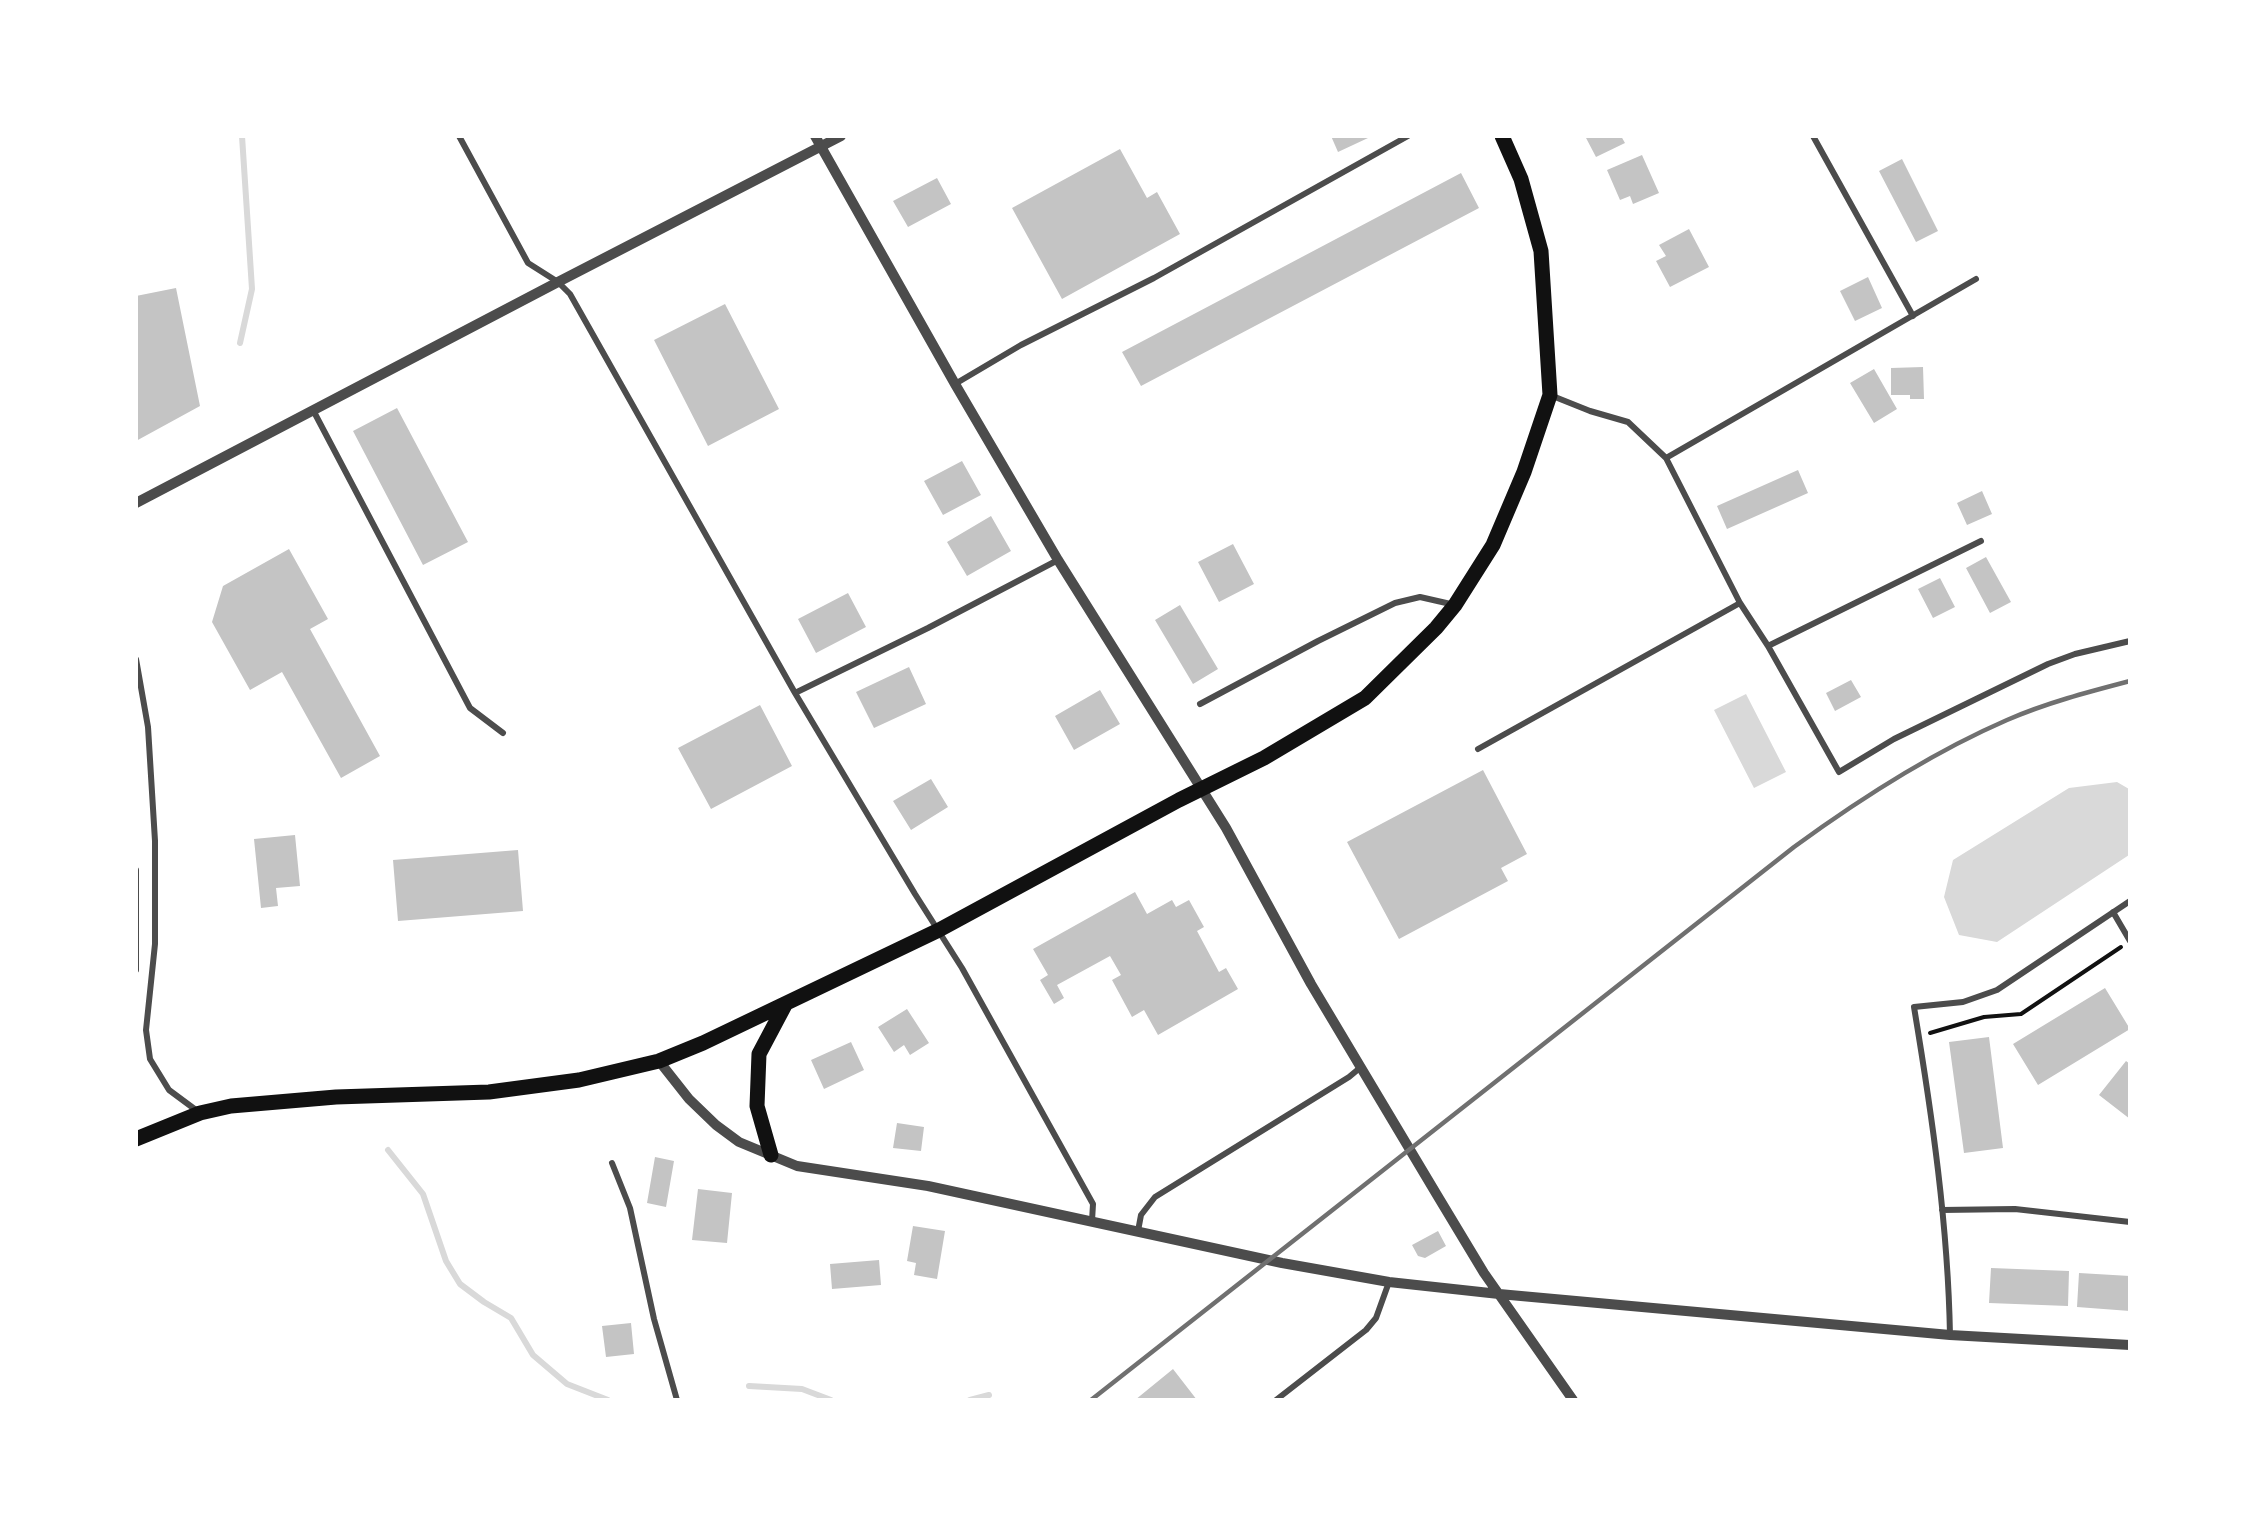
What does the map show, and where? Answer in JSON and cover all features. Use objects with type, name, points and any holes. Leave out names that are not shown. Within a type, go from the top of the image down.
[{"type":"main road","points":[[136,1139],[200,1113],[231,1106],[336,1097],[489,1092],[579,1080],[659,1061],[785,1005],[939,930],[1201,789],[1264,758],[1365,698],[1436,628],[1455,605],[1493,545],[1524,472],[1550,394],[1541,251],[1521,179],[1502,136]]},
{"type":"main road","points":[[771,1155],[758,1106],[759,1054],[785,1005]]},
{"type":"street","points":[[459,136],[528,264],[558,282],[570,294],[795,693],[962,968],[1093,1204],[1092,1221]]},
{"type":"street","points":[[814,136],[1058,560],[1156,712],[1226,828],[1311,984],[1437,1196],[1499,1294],[1574,1400]]},
{"type":"street","points":[[136,503],[841,136]]},
{"type":"street","points":[[955,384],[1021,345],[1154,278],[1408,136]]},
{"type":"street","points":[[1813,136],[1913,316]]},
{"type":"street","points":[[1666,458],[1976,279]]},
{"type":"street","points":[[1550,394],[1590,411],[1628,422],[1666,458],[1740,603],[1768,646],[1839,772],[1894,739],[2048,664],[2075,654],[2130,641]]},
{"type":"street","points":[[313,410],[470,708],[503,733]]},
{"type":"street","points":[[1768,646],[1981,541]]},
{"type":"street","points":[[795,693],[928,628],[1058,560]]},
{"type":"street","points":[[1200,704],[1395,603],[1420,597],[1455,605]]},
{"type":"street","points":[[1478,749],[1740,603]]},
{"type":"street","points":[[136,659],[148,727],[155,841],[155,944],[146,1030],[150,1059],[169,1090],[200,1113]]},
{"type":"street","points":[[136,870],[136,970]]},
{"type":"street","points":[[1950,1335],[1942,1210],[1933,1131],[1914,1007],[1963,1002],[1997,990],[2130,901]]},
{"type":"street","points":[[2113,912],[2130,941]]},
{"type":"street","points":[[659,1061],[689,1099],[716,1125],[739,1142],[797,1166],[928,1186],[1352,1276],[1499,1294],[1950,1335],[2130,1345]]},
{"type":"street","points":[[1138,1231],[1141,1215],[1155,1197],[1349,1077],[1361,1067]]},
{"type":"street","points":[[612,1163],[630,1208],[654,1319],[677,1400]]},
{"type":"street","points":[[1942,1210],[2015,1209],[2130,1222]]},
{"type":"street","points":[[1276,1400],[1366,1330],[1376,1318],[1389,1281]]},
{"type":"path","points":[[1919,1035],[1984,1017],[2021,1014],[2123,946]]},
{"type":"shaded area","points":[[1746,694],[1786,772],[1754,788],[1714,710]]},
{"type":"shaded area","points":[[2117,782],[2129,789],[2129,855],[1997,942],[1959,935],[1944,897],[1953,860],[2069,788]]},
{"type":"building","points":[[1331,136],[1367,136],[1368,138],[1338,152]]},
{"type":"building","points":[[1585,136],[1621,136],[1625,143],[1596,157]]},
{"type":"building","points":[[1120,149],[1147,198],[1157,192],[1180,234],[1062,299],[1012,208]]},
{"type":"building","points":[[1642,155],[1659,193],[1633,204],[1630,196],[1620,200],[1607,170]]},
{"type":"building","points":[[1902,159],[1938,231],[1916,242],[1879,171]]},
{"type":"building","points":[[1461,173],[1479,208],[1141,386],[1122,352]]},
{"type":"building","points":[[937,178],[951,204],[908,227],[893,201]]},
{"type":"building","points":[[1689,229],[1709,267],[1670,287],[1656,261],[1666,256],[1659,245]]},
{"type":"building","points":[[1868,277],[1882,308],[1855,321],[1840,291]]},
{"type":"building","points":[[176,288],[200,406],[136,441],[136,296]]},
{"type":"building","points":[[725,304],[779,409],[708,446],[654,340]]},
{"type":"building","points":[[1923,367],[1924,399],[1910,399],[1910,395],[1891,395],[1891,368]]},
{"type":"building","points":[[1874,369],[1897,409],[1874,423],[1850,383]]},
{"type":"building","points":[[397,408],[468,542],[423,565],[353,431]]},
{"type":"building","points":[[962,461],[981,495],[943,515],[924,481]]},
{"type":"building","points":[[1798,470],[1808,493],[1727,529],[1717,506]]},
{"type":"building","points":[[1982,491],[1992,514],[1967,525],[1957,503]]},
{"type":"building","points":[[991,516],[1011,551],[967,576],[947,542]]},
{"type":"building","points":[[1233,544],[1254,584],[1219,602],[1198,562]]},
{"type":"building","points":[[289,549],[328,619],[310,629],[380,756],[341,778],[282,672],[250,690],[212,622],[223,586]]},
{"type":"building","points":[[1986,557],[2011,602],[1990,613],[1966,568]]},
{"type":"building","points":[[1940,578],[1955,607],[1933,618],[1918,589]]},
{"type":"building","points":[[848,593],[866,627],[816,653],[798,619]]},
{"type":"building","points":[[1180,605],[1218,669],[1193,684],[1155,620]]},
{"type":"building","points":[[909,667],[926,704],[874,728],[856,692]]},
{"type":"building","points":[[1851,680],[1861,697],[1835,711],[1826,693]]},
{"type":"building","points":[[1100,690],[1120,724],[1074,750],[1055,716]]},
{"type":"building","points":[[760,705],[792,766],[711,809],[678,748]]},
{"type":"building","points":[[1483,770],[1527,854],[1501,868],[1508,881],[1399,939],[1347,842]]},
{"type":"building","points":[[931,779],[948,807],[911,830],[893,801]]},
{"type":"building","points":[[295,835],[300,886],[276,888],[278,906],[261,908],[254,839]]},
{"type":"building","points":[[518,850],[523,911],[398,921],[393,860]]},
{"type":"building","points":[[1135,892],[1147,914],[1172,900],[1176,907],[1189,900],[1204,927],[1197,931],[1219,972],[1226,968],[1238,989],[1158,1035],[1144,1010],[1132,1017],[1112,980],[1121,975],[1110,956],[1057,985],[1064,998],[1054,1004],[1040,980],[1048,975],[1033,949]]},
{"type":"building","points":[[2105,988],[2130,1029],[2038,1085],[2013,1044]]},
{"type":"building","points":[[907,1009],[929,1043],[910,1055],[904,1045],[894,1052],[878,1027]]},
{"type":"building","points":[[1989,1037],[2003,1148],[1964,1153],[1949,1042]]},
{"type":"building","points":[[851,1042],[864,1070],[824,1089],[811,1060]]},
{"type":"building","points":[[2126,1061],[2130,1064],[2130,1119],[2099,1095]]},
{"type":"building","points":[[897,1123],[924,1127],[921,1151],[893,1148]]},
{"type":"building","points":[[655,1157],[674,1161],[666,1207],[647,1203]]},
{"type":"building","points":[[698,1189],[732,1193],[727,1243],[692,1240]]},
{"type":"building","points":[[913,1226],[945,1231],[937,1279],[914,1275],[916,1263],[907,1261]]},
{"type":"building","points":[[1438,1231],[1446,1246],[1425,1258],[1418,1256],[1412,1245]]},
{"type":"building","points":[[879,1260],[881,1285],[832,1289],[830,1264]]},
{"type":"building","points":[[1991,1268],[2069,1271],[2068,1306],[1989,1303]]},
{"type":"building","points":[[2079,1273],[2130,1276],[2130,1311],[2077,1307]]},
{"type":"building","points":[[631,1323],[634,1354],[606,1357],[602,1326]]},
{"type":"building","points":[[1173,1369],[1197,1400],[1135,1400]]},
{"type":"waterway","points":[[240,343],[252,289],[242,136]]},
{"type":"waterway","points":[[388,1150],[423,1194],[446,1261],[460,1284],[511,1318],[533,1355],[567,1384],[608,1400]]},
{"type":"waterway","points":[[749,1386],[802,1389],[831,1400]]},
{"type":"waterway","points":[[970,1400],[989,1395]]},
{"type":"railway","points":[[1091,1400],[1819,829],[1897,777],[1979,733],[2037,708],[2130,681]]}]
